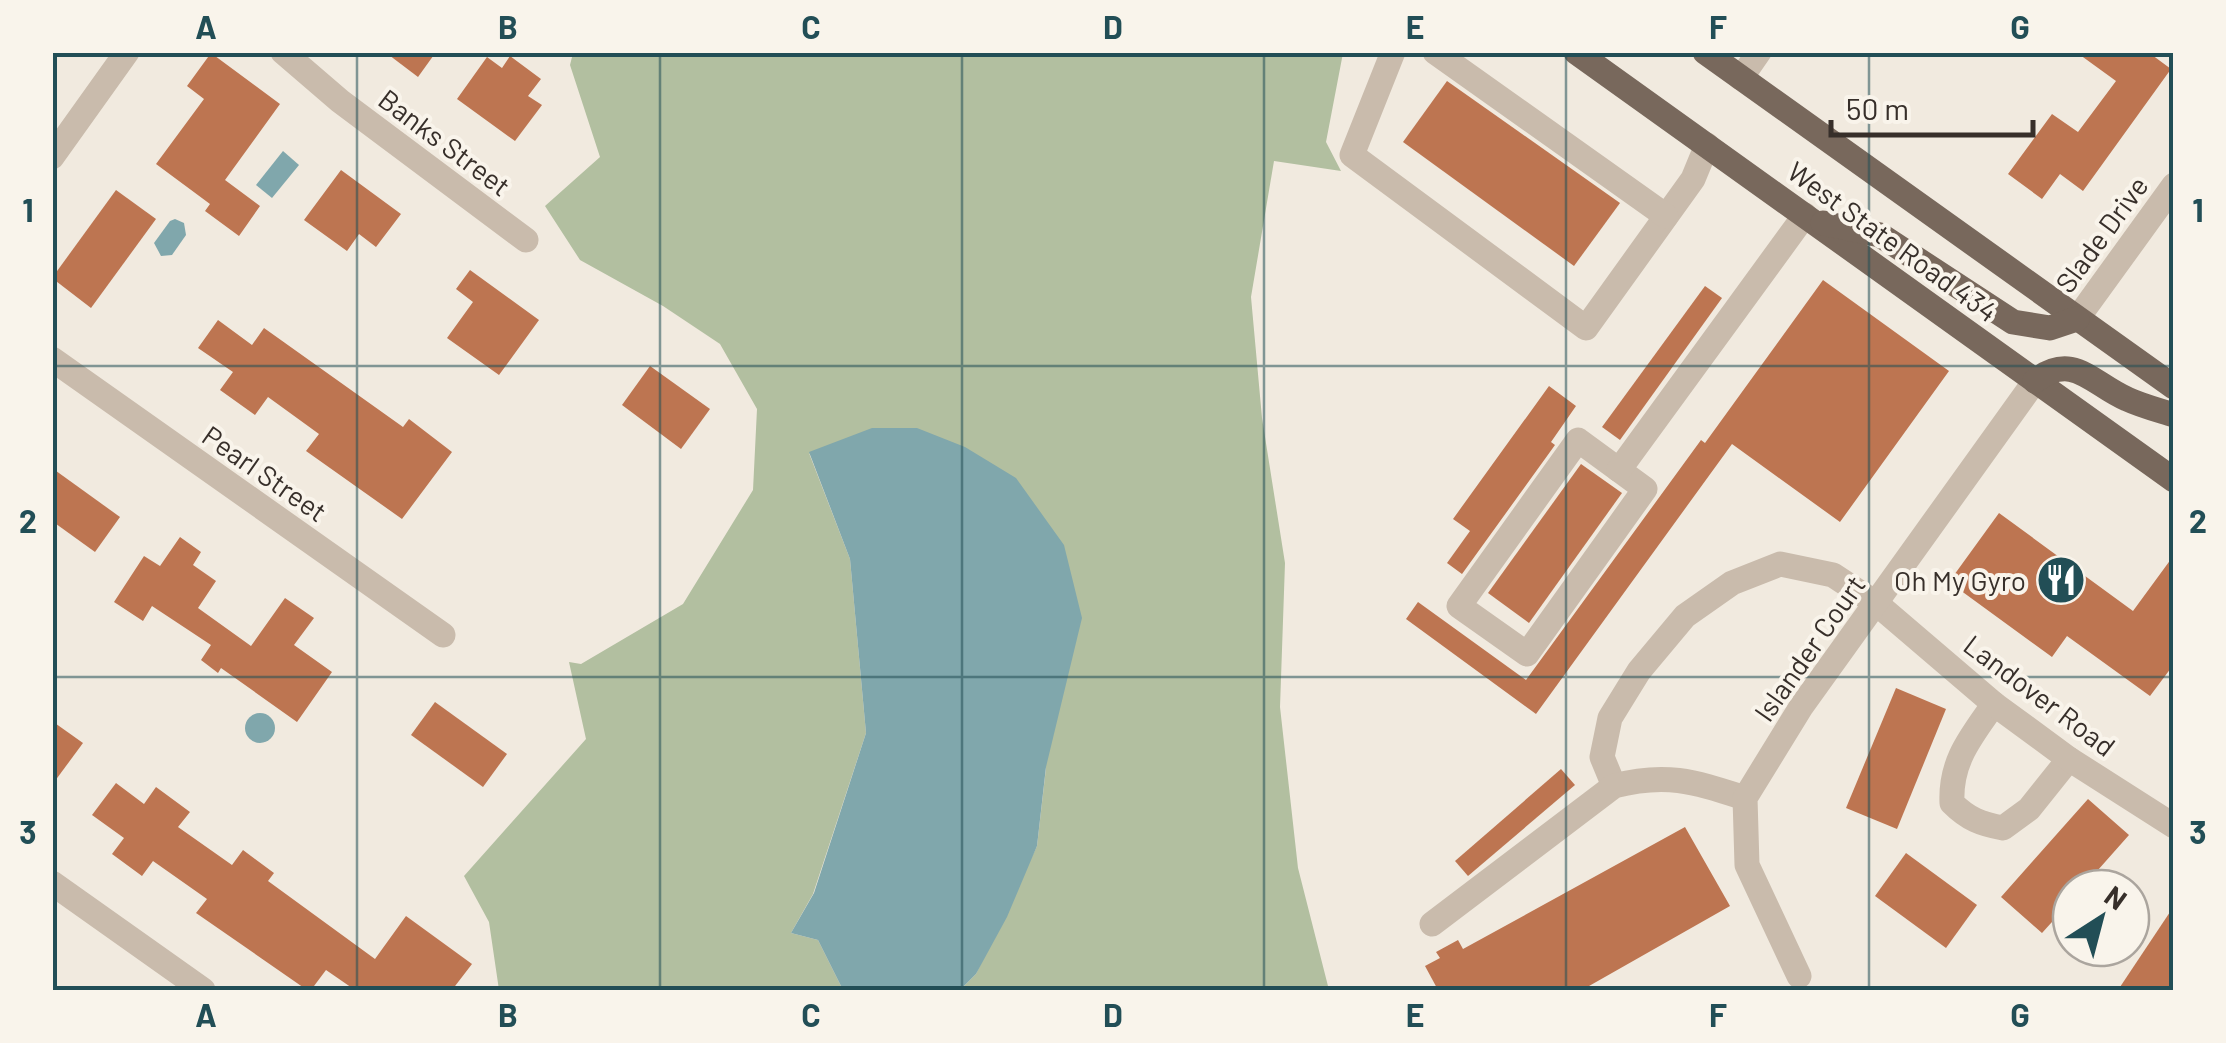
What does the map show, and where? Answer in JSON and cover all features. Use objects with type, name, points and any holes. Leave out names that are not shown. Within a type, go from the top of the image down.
[{"type":"main road","name":"West State Road 434","points":[[1576,52],[2174,480]]},
{"type":"main road","points":[[1705,52],[2174,387]]},
{"type":"main road","points":[[1809,218],[1880,234],[2013,322],[2050,328],[2077,319]]},
{"type":"main road","points":[[2035,381],[2050,369],[2073,368],[2127,399],[2174,414]]},
{"type":"street","points":[[52,157],[128,52]]},
{"type":"street","name":"Banks Street","points":[[284,52],[340,101],[526,240]]},
{"type":"street","points":[[1392,52],[1352,155],[1586,328],[1692,179],[1707,145]]},
{"type":"street","points":[[1435,52],[1666,216]]},
{"type":"street","points":[[1741,78],[1759,52]]},
{"type":"street","name":"Slade Drive","points":[[2077,319],[2174,186]]},
{"type":"street","points":[[1619,470],[1809,218]]},
{"type":"street","name":"Pearl Street","points":[[52,359],[444,635]]},
{"type":"street","name":"Islander Court","points":[[1745,798],[1801,707],[2035,381]]},
{"type":"street","points":[[1578,440],[1619,470],[1645,489],[1527,654],[1459,606],[1578,440]]},
{"type":"street","name":"Landover Road","points":[[1614,786],[1602,757],[1610,718],[1640,671],[1685,616],[1732,583],[1780,564],[1833,576],[1877,604],[1994,704],[2069,760],[2174,826]]},
{"type":"street","points":[[1994,704],[1958,757],[1952,802],[1963,814],[1980,824],[2003,828],[2029,808],[2069,760]]},
{"type":"street","points":[[1432,924],[1614,786],[1646,777],[1698,782],[1745,798],[1747,865],[1799,976]]},
{"type":"street","points":[[52,883],[202,990]]},
{"type":"green space","points":[[573,53],[1343,53],[1326,142],[1341,171],[1274,161],[1251,297],[1262,418],[1285,563],[1280,707],[1298,868],[1329,990],[960,990],[976,974],[1037,846],[1046,768],[809,453],[850,559],[866,733],[813,894],[791,933],[818,940],[843,990],[499,990],[489,922],[464,876],[586,739],[569,662],[581,664],[683,604],[753,490],[757,409],[720,344],[663,306],[580,260],[545,206],[600,157],[570,65]]},
{"type":"water","points":[[283,151],[299,165],[272,198],[256,185]]},
{"type":"water","points":[[175,219],[184,223],[186,235],[172,255],[161,256],[154,243]]},
{"type":"water","points":[[872,428],[917,428],[965,447],[1016,478],[1064,545],[1082,618],[1046,767],[1037,846],[1007,917],[976,974],[960,990],[843,990],[818,940],[791,933],[814,893],[866,733],[850,559],[809,452]]},
{"type":"water","points":[[260,713],[271,717],[275,728],[271,739],[260,743],[249,739],[245,728],[249,717]]},
{"type":"building","points":[[385,52],[436,52],[418,77]]},
{"type":"building","points":[[2076,52],[2148,52],[2171,69],[2083,191],[2060,174],[2042,199],[2008,174],[2052,114],[2078,132],[2116,81]]},
{"type":"building","points":[[211,53],[280,104],[225,180],[260,206],[239,236],[205,211],[210,204],[156,164],[204,99],[187,86]]},
{"type":"building","points":[[510,56],[541,79],[528,96],[542,105],[515,141],[457,99],[487,57],[502,68]]},
{"type":"building","points":[[1447,81],[1620,203],[1574,266],[1403,142]]},
{"type":"building","points":[[341,170],[401,214],[376,247],[359,234],[347,251],[304,220]]},
{"type":"building","points":[[116,190],[156,219],[91,308],[52,278]]},
{"type":"building","points":[[470,270],[539,320],[499,375],[447,338],[473,302],[456,289]]},
{"type":"building","points":[[1823,280],[1949,371],[1840,522],[1732,444],[1536,714],[1406,619],[1418,602],[1526,680]]},
{"type":"building","points":[[1705,286],[1722,298],[1620,440],[1602,427]]},
{"type":"building","points":[[218,320],[252,345],[264,328],[403,427],[409,419],[452,452],[402,519],[306,451],[319,434],[268,397],[255,415],[220,390],[233,372],[198,348]]},
{"type":"building","points":[[650,366],[710,409],[681,449],[622,405]]},
{"type":"building","points":[[1549,386],[1576,406],[1551,442],[1555,445],[1462,574],[1447,563],[1470,531],[1453,519]]},
{"type":"building","points":[[1581,464],[1622,493],[1529,623],[1488,593]]},
{"type":"building","points":[[52,468],[120,517],[95,552],[52,521]]},
{"type":"building","points":[[1999,513],[2133,611],[2174,555],[2174,664],[2150,696],[2067,636],[2052,657],[1949,582]]},
{"type":"building","points":[[180,537],[201,552],[193,565],[216,581],[198,608],[251,646],[285,598],[314,618],[294,645],[332,672],[297,722],[221,668],[218,673],[201,660],[211,645],[152,606],[143,621],[114,602],[144,556],[160,566]]},
{"type":"building","points":[[1896,688],[1946,709],[1897,829],[1846,808]]},
{"type":"building","points":[[435,702],[507,754],[483,787],[411,735]]},
{"type":"building","points":[[52,721],[83,743],[52,785]]},
{"type":"building","points":[[1561,769],[1575,785],[1468,876],[1455,861]]},
{"type":"building","points":[[116,783],[144,804],[156,787],[190,812],[178,827],[232,865],[243,850],[274,873],[268,881],[375,959],[406,916],[472,964],[452,990],[355,990],[326,970],[307,990],[196,913],[207,899],[153,861],[142,876],[112,854],[124,838],[92,815]]},
{"type":"building","points":[[2088,799],[2129,835],[2100,868],[2051,868],[2051,923],[2042,933],[2001,897]]},
{"type":"building","points":[[1685,827],[1730,906],[1582,990],[1438,990],[1425,966],[1440,958],[1436,952],[1458,940],[1463,949]]},
{"type":"building","points":[[1906,853],[1977,905],[1946,948],[1875,896]]},
{"type":"building","points":[[2174,906],[2174,990],[2118,990],[2133,968],[2151,968],[2151,940]]},
{"type":"place","name":"Oh My Gyro","points":[[2061,580]]}]
